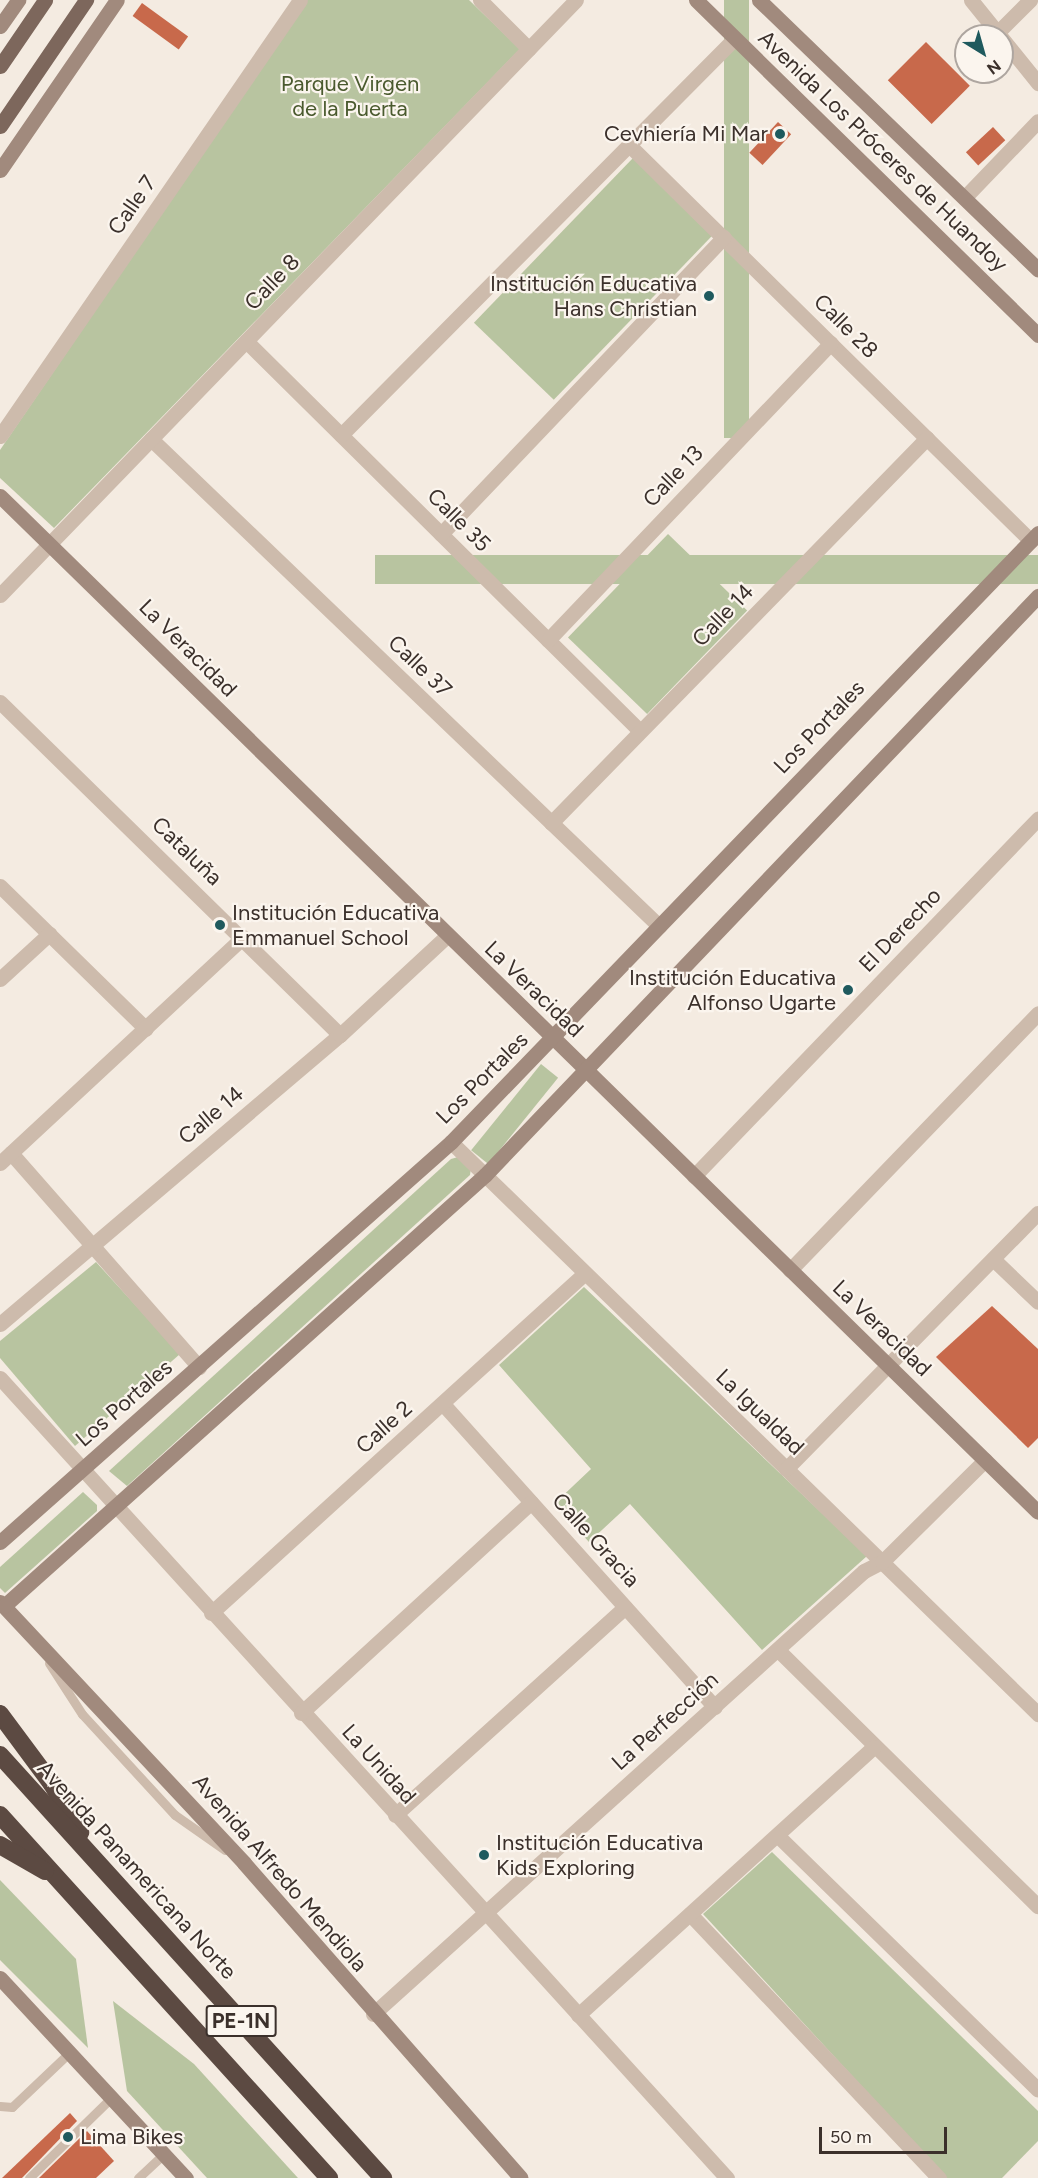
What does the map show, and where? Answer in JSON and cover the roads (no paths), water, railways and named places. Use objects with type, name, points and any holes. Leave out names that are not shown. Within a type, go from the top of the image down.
[{"type":"highway","points":[[0,1714],[52,1784],[99,1864]]},
{"type":"highway","name":"Avenida Panamericana Norte","points":[[0,1755],[383,2178]]},
{"type":"highway","name":"PE-1N","points":[[0,1815],[329,2178]]},
{"type":"highway","points":[[0,1845],[57,1877]]},
{"type":"main road","points":[[0,66],[45,0]]},
{"type":"main road","points":[[0,126],[86,0]]},
{"type":"street","points":[[0,26],[18,0]]},
{"type":"street","points":[[0,170],[117,0]]},
{"type":"street","name":"Calle 7","points":[[0,436],[300,0]]},
{"type":"street","points":[[480,0],[529,49]]},
{"type":"street","name":"Calle 8","points":[[0,595],[576,0]]},
{"type":"street","name":"Avenida Los Próceres de Huandoy","points":[[696,0],[1038,335]]},
{"type":"street","name":"Avenida Los Próceres de Huandoy","points":[[759,0],[1038,269]]},
{"type":"street","points":[[971,0],[993,24]]},
{"type":"street","points":[[1006,24],[1030,0]]},
{"type":"street","points":[[341,435],[735,38]]},
{"type":"street","points":[[1014,51],[1038,83]]},
{"type":"street","points":[[965,197],[1038,122]]},
{"type":"street","name":"Calle 28","points":[[628,145],[927,438],[1034,537]]},
{"type":"street","points":[[441,534],[724,237]]},
{"type":"street","name":"Calle 35","points":[[246,341],[640,731]]},
{"type":"street","name":"Calle 13","points":[[548,640],[831,343]]},
{"type":"street","name":"Calle 14","points":[[551,823],[927,438]]},
{"type":"street","name":"Calle 37","points":[[150,439],[659,926]]},
{"type":"street","name":"La Veracidad","points":[[0,496],[552,1040],[1038,1512]]},
{"type":"street","name":"Los Portales","points":[[0,1542],[451,1142],[552,1040],[1034,537]]},
{"type":"street","points":[[2,1604],[114,1507],[485,1175],[1038,596]]},
{"type":"street","name":"Cataluña","points":[[0,702],[243,937],[340,1035]]},
{"type":"street","name":"El Derecho","points":[[694,1176],[1038,818]]},
{"type":"street","points":[[0,886],[146,1029]]},
{"type":"street","points":[[0,979],[49,934]]},
{"type":"street","name":"Calle 14","points":[[0,1324],[340,1035],[447,936]]},
{"type":"street","points":[[199,1367],[93,1245],[5,1158],[243,937]]},
{"type":"street","points":[[790,1270],[1038,1012]]},
{"type":"street","name":"La Igualdad","points":[[451,1142],[1038,1714]]},
{"type":"street","points":[[786,1469],[1038,1213]]},
{"type":"street","points":[[993,1259],[1038,1302]]},
{"type":"street","name":"Calle 2","points":[[211,1614],[585,1273]]},
{"type":"street","name":"La Unidad","points":[[0,1378],[211,1614],[727,2178]]},
{"type":"street","name":"Calle Gracia","points":[[443,1404],[715,1707]]},
{"type":"street","name":"La Perfección","points":[[373,2014],[864,1572],[882,1562],[985,1460]]},
{"type":"street","points":[[301,1713],[531,1502]]},
{"type":"street","name":"Avenida Alfredo Mendiola","points":[[2,1604],[244,1863],[373,2014],[521,2178]]},
{"type":"street","points":[[395,1815],[626,1607]]},
{"type":"street","points":[[778,1650],[1038,1906]]},
{"type":"street","points":[[578,2015],[874,1747]]},
{"type":"street","points":[[778,1836],[1038,2090]]},
{"type":"street","points":[[690,1914],[939,2178]]},
{"type":"street","points":[[0,1978],[186,2178]]},
{"type":"lane","points":[[0,2106],[12,2107],[70,2052]]},
{"type":"lane","points":[[29,2178],[112,2097]]},
{"type":"lane","points":[[138,2178],[164,2154]]},
{"type":"place","name":"Cevhiería Mi Mar","points":[[780,134]]},
{"type":"place","name":"Institución Educativa Hans Christian","points":[[709,296]]},
{"type":"place","name":"Institución Educativa Emmanuel School","points":[[220,925]]},
{"type":"place","name":"Institución Educativa Alfonso Ugarte","points":[[848,990]]},
{"type":"place","name":"Institución Educativa Kids Exploring","points":[[484,1855]]},
{"type":"place","name":"Lima Bikes","points":[[68,2137]]},
{"type":"park label","name":"Parque Virgen de la Puerta","points":[[350,96]]}]
